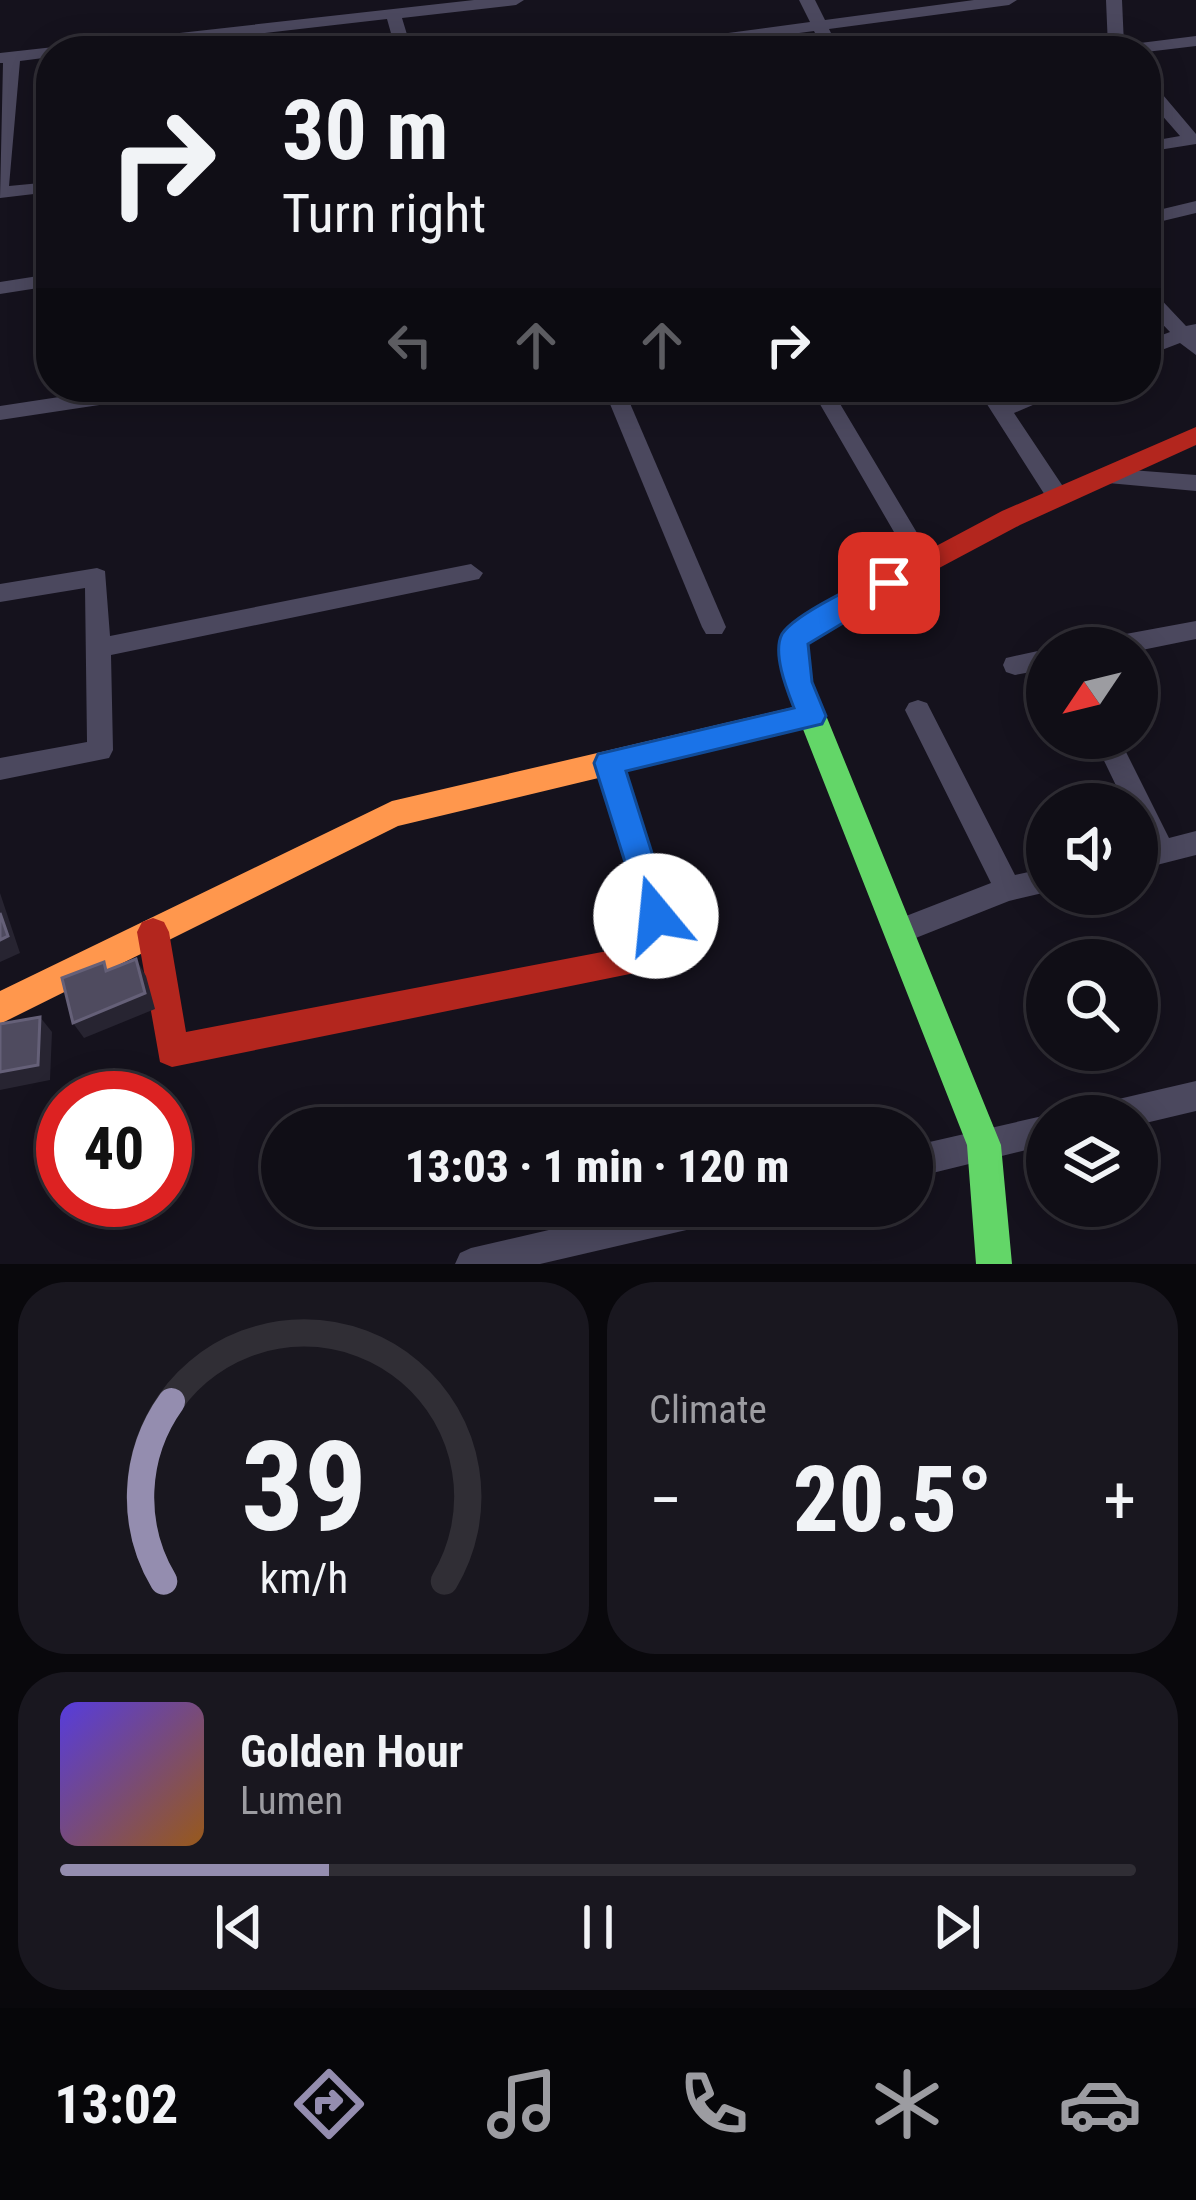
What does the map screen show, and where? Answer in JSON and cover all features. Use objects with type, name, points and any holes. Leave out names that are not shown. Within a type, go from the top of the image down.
[{"type":"street","points":[[195,36],[516,0]]},
{"type":"street","points":[[807,0],[825,36]]},
{"type":"street","points":[[758,36],[1009,0]]},
{"type":"street","points":[[1114,0],[1115,36]]},
{"type":"street","points":[[393,14],[400,36]]},
{"type":"street","points":[[265,28],[266,36]]},
{"type":"street","points":[[1161,45],[1196,40]]},
{"type":"street","points":[[36,54],[6,57],[0,191],[36,188]]},
{"type":"street","points":[[1161,103],[1194,139]]},
{"type":"street","points":[[1161,144],[1194,139]]},
{"type":"street","points":[[1161,215],[1196,207]]},
{"type":"street","points":[[0,287],[36,282]]},
{"type":"street","points":[[1161,310],[1191,337]]},
{"type":"street","points":[[1161,346],[1191,337]]},
{"type":"street","points":[[0,413],[37,402]]},
{"type":"street","points":[[619,402],[714,627]]},
{"type":"street","points":[[829,402],[924,564]]},
{"type":"street","points":[[996,402],[1058,497]]},
{"type":"street","points":[[1001,410],[1020,402]]},
{"type":"street","points":[[994,1264],[984,1145],[798,682],[794,640],[819,620],[924,564],[1196,435]]},
{"type":"street","points":[[1105,476],[1196,483]]},
{"type":"street","points":[[98,648],[471,573]]},
{"type":"street","points":[[0,592],[97,577],[100,750],[0,769]]},
{"type":"street","points":[[1158,637],[1196,630]]},
{"type":"street","points":[[1015,665],[1026,663]]},
{"type":"street","points":[[918,710],[1008,890]]},
{"type":"street","points":[[0,1008],[392,814],[812,716]]},
{"type":"street","points":[[153,932],[172,1051],[668,954],[608,763]]},
{"type":"street","points":[[1158,853],[1196,843]]},
{"type":"street","points":[[898,932],[1026,885]]},
{"type":"street","points":[[1158,1105],[1196,1096]]},
{"type":"street","points":[[933,1157],[1026,1135]]},
{"type":"street","points":[[471,1264],[630,1227]]},
{"type":"building","points":[[0,913],[8,936],[0,940]]},
{"type":"building","points":[[136,959],[145,993],[73,1023],[62,978],[104,962],[106,971]]},
{"type":"building","points":[[40,1017],[38,1065],[0,1072],[0,1024]]},
{"type":"traffic: fast","points":[[917,568],[819,620],[793,640],[798,681],[984,1145],[994,1264]]},
{"type":"traffic: slow","points":[[0,1008],[392,814],[811,715]]},
{"type":"traffic: jam","points":[[917,568],[1011,518],[1196,435]]},
{"type":"traffic: jam","points":[[153,932],[172,1051],[668,954],[608,763]]},
{"type":"route","points":[[656,916],[608,763],[812,716],[798,682],[794,640],[819,620],[889,583]]}]
